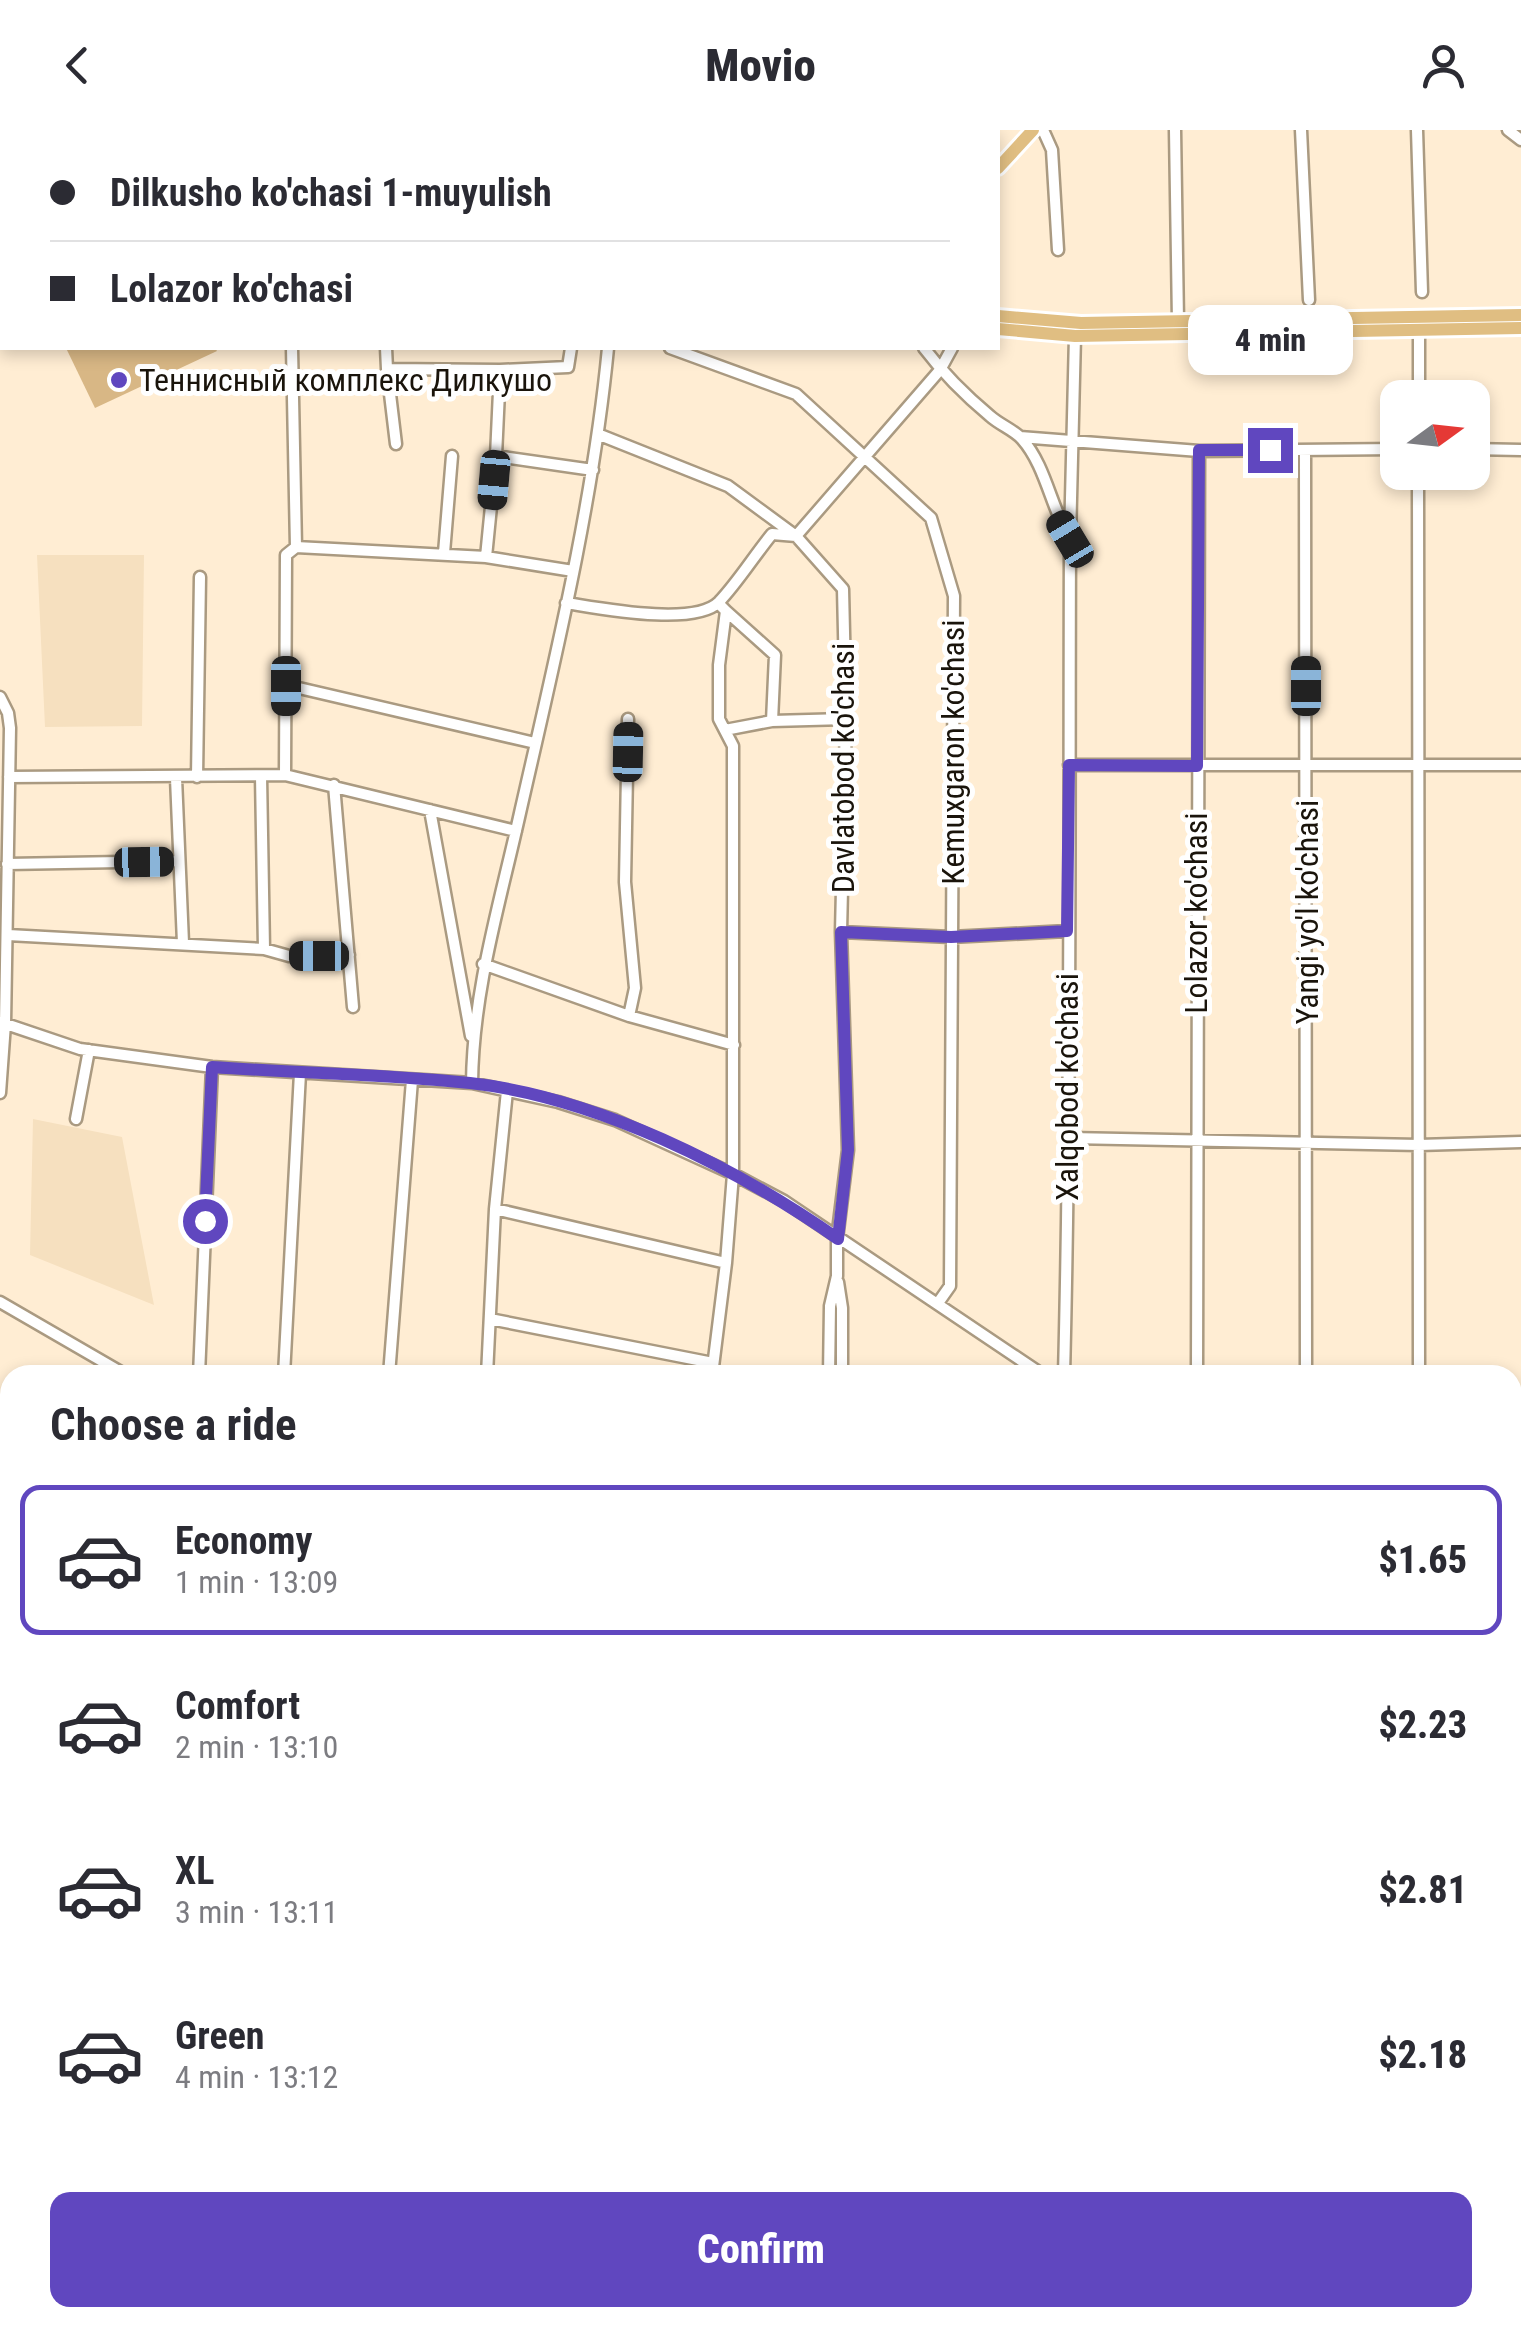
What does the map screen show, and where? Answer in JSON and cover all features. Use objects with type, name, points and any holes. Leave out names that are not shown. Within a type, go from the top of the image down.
[{"type":"main road","points":[[1000,166],[1033,130]]},
{"type":"main road","points":[[1000,316],[1082,323],[1521,315]]},
{"type":"main road","points":[[1000,329],[1075,336],[1521,328]]},
{"type":"street","points":[[1043,130],[1052,150],[1058,250]]},
{"type":"street","points":[[1175,130],[1178,321]]},
{"type":"street","points":[[1301,130],[1309,300]]},
{"type":"street","points":[[1417,130],[1422,292]]},
{"type":"street","points":[[1508,130],[1521,140]]},
{"type":"street","points":[[1419,328],[1419,380]]},
{"type":"street","points":[[1070,539],[1075,336]]},
{"type":"street","points":[[292,350],[296,547]]},
{"type":"street","points":[[386,350],[396,444]]},
{"type":"street","points":[[387,368],[568,367],[571,350]]},
{"type":"street","points":[[472,1083],[472,1046],[483,964],[573,571],[600,435],[608,350]]},
{"type":"street","name":"Kemuxgaron ko'chasi","points":[[675,350],[796,394],[931,518],[954,596],[950,1286],[938,1303]]},
{"type":"street","name":"Xalqobod ko'chasi","points":[[925,350],[940,370],[990,416],[1020,436],[1031,451],[1057,518],[1070,539],[1070,1138],[1064,1365]]},
{"type":"street","points":[[713,1365],[733,1174],[734,746],[719,719],[722,607],[772,534],[796,536],[940,370],[951,350]]},
{"type":"street","points":[[486,557],[500,370]]},
{"type":"street","name":"Davlatobod ko'chasi","points":[[600,435],[728,486],[796,536],[842,588],[846,719],[841,932],[848,1150],[837,1276]]},
{"type":"street","points":[[1020,436],[1199,450],[1380,449]]},
{"type":"street","points":[[1490,449],[1521,450]]},
{"type":"street","name":"Lolazor ko'chasi","points":[[1197,1365],[1199,450]]},
{"type":"street","name":"Yangi yo'l ko'chasi","points":[[1305,450],[1306,1365]]},
{"type":"street","points":[[444,554],[452,456]]},
{"type":"street","points":[[496,456],[593,470]]},
{"type":"street","points":[[1418,490],[1419,1365]]},
{"type":"street","points":[[285,775],[286,555],[296,547],[486,557],[573,571]]},
{"type":"street","points":[[197,778],[200,578]]},
{"type":"street","points":[[566,604],[684,615],[722,607]]},
{"type":"street","points":[[722,607],[774,655],[772,721]]},
{"type":"street","points":[[286,686],[535,743]]},
{"type":"street","points":[[0,697],[10,720],[8,935],[0,1093]]},
{"type":"street","points":[[725,730],[772,721],[846,719]]},
{"type":"street","points":[[628,720],[625,882],[635,988],[630,1016]]},
{"type":"street","points":[[1069,765],[1521,765]]},
{"type":"street","points":[[9,777],[285,775],[516,831]]},
{"type":"street","points":[[261,776],[264,949]]},
{"type":"street","points":[[176,778],[183,943]]},
{"type":"street","points":[[334,786],[353,1007]]},
{"type":"street","points":[[430,810],[472,1046]]},
{"type":"street","points":[[8,864],[178,861]]},
{"type":"street","points":[[841,932],[951,937],[1067,931]]},
{"type":"street","points":[[8,935],[264,949],[289,956],[349,955]]},
{"type":"street","points":[[483,964],[630,1016],[734,1045]]},
{"type":"street","points":[[3,1023],[89,1050],[212,1067],[472,1083],[615,1120],[784,1201],[1028,1365]]},
{"type":"street","points":[[76,1119],[89,1050]]},
{"type":"street","points":[[198,1365],[212,1067]]},
{"type":"street","points":[[285,1365],[300,1073]]},
{"type":"street","points":[[389,1365],[412,1080]]},
{"type":"street","points":[[488,1365],[495,1209],[507,1091]]},
{"type":"street","points":[[1070,1138],[1419,1145],[1521,1142]]},
{"type":"street","points":[[495,1209],[726,1263]]},
{"type":"street","points":[[829,1365],[830,1306],[837,1276]]},
{"type":"street","points":[[837,1276],[842,1308],[842,1365]]},
{"type":"street","points":[[0,1302],[109,1365]]},
{"type":"street","points":[[490,1318],[696,1365]]},
{"type":"shaded area","name":"Теннисный комплекс Дилкушо","points":[[67,350],[217,351],[95,408]]},
{"type":"shaded area","points":[[37,555],[144,555],[142,726],[45,727]]},
{"type":"shaded area","points":[[33,1119],[122,1137],[154,1305],[30,1255]]},
{"type":"place","name":"Теннисный комплекс Дилкушо","points":[[119,380]]},
{"type":"route","points":[[205,1221],[212,1067],[472,1083],[558,1102],[615,1120],[733,1174],[784,1201],[838,1239],[848,1150],[841,932],[951,937],[1067,931],[1069,765],[1197,766],[1199,450],[1270,450]]}]
